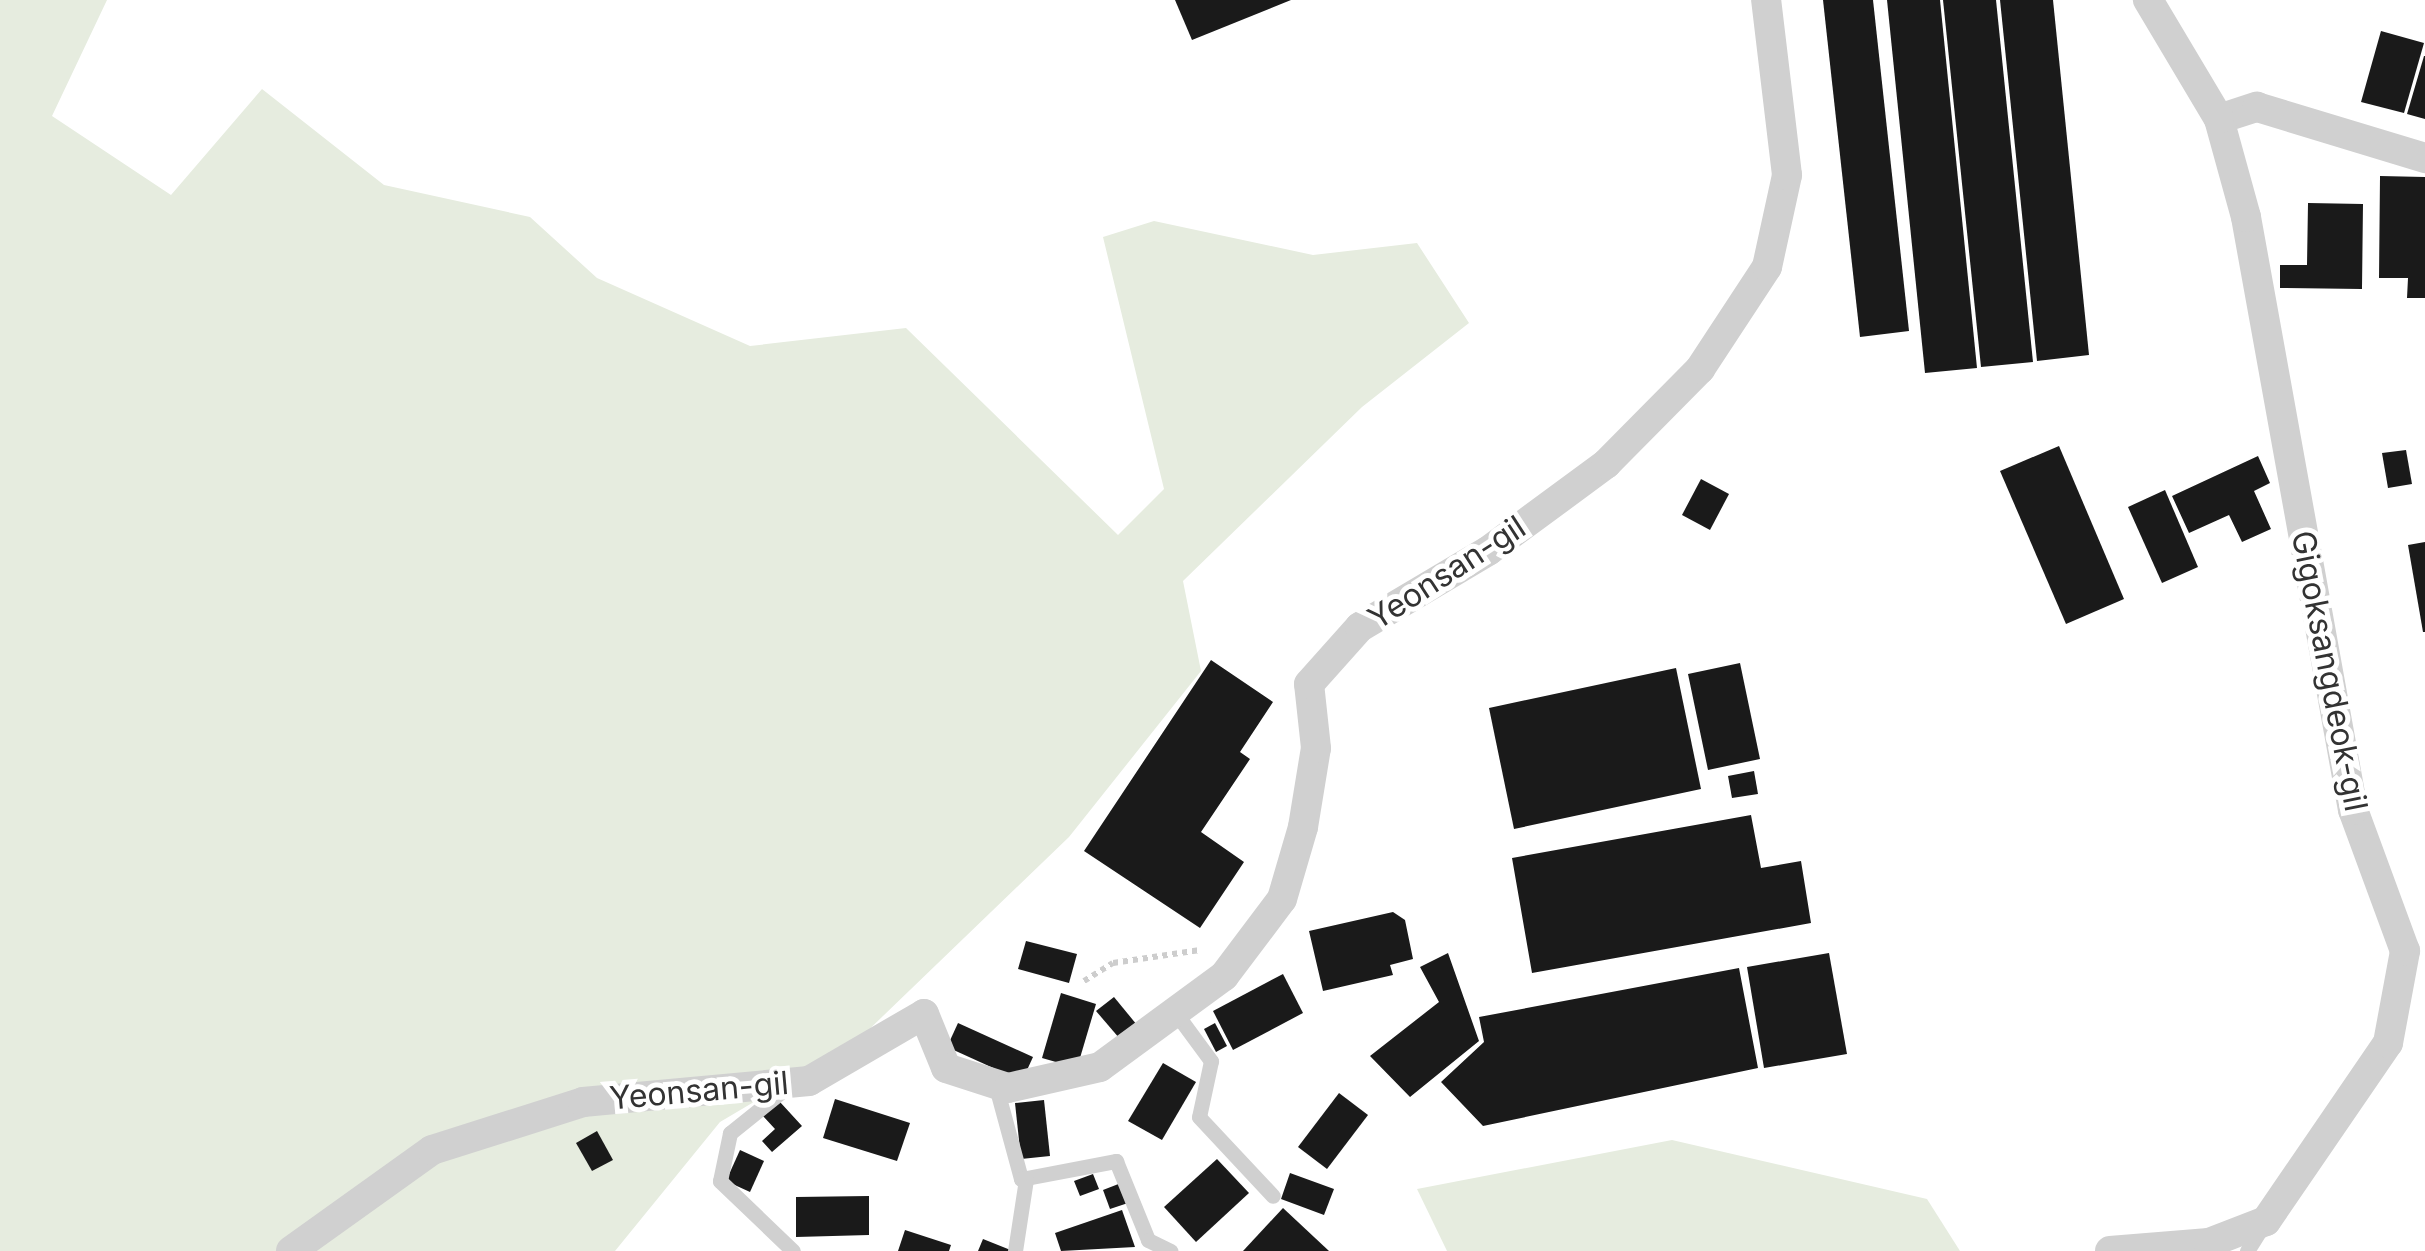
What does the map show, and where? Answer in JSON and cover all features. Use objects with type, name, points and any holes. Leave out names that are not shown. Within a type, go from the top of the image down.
[{"type":"street","name":"Yeonsan-gil","points":[[290,1251],[432,1150],[583,1102],[793,1083],[924,1014],[946,1068],[995,1083],[1100,1067],[1233,964],[1282,899],[1304,827],[1316,748],[1310,684],[1360,627],[1488,551],[1606,464],[1700,368],[1767,267],[1787,175],[1766,0]]},
{"type":"street","name":"Gigoksangdeok-gil","points":[[2148,0],[2219,119],[2246,216],[2352,810],[2405,951],[2388,1044],[2266,1221]]},
{"type":"street","points":[[2219,119],[2257,107],[2425,158]]},
{"type":"street","points":[[2110,1251],[2210,1242],[2266,1221]]},
{"type":"lane","points":[[1175,1012],[1211,1061],[1199,1117],[1274,1196]]},
{"type":"lane","points":[[793,1083],[730,1132],[720,1181],[793,1251]]},
{"type":"lane","points":[[995,1083],[1026,1179],[1014,1251]]},
{"type":"lane","points":[[1026,1179],[1116,1162],[1150,1245],[1171,1251]]},
{"type":"lane","points":[[2247,1251],[2266,1221]]},
{"type":"path","points":[[1084,981],[1146,954],[1203,950],[1233,964]]},
{"type":"shaded area","points":[[0,0],[107,0],[52,116],[171,195],[262,89],[384,185],[530,217],[597,278],[750,346],[906,328],[1118,535],[1164,489],[1103,237],[1154,221],[1313,255],[1417,243],[1469,323],[1362,407],[1183,581],[1201,671],[1069,837],[856,1042],[720,1122],[615,1251],[0,1251]]},
{"type":"shaded area","points":[[1672,1140],[1927,1199],[1960,1251],[1447,1251],[1417,1189]]},
{"type":"building","points":[[1175,0],[1291,0],[1192,40]]},
{"type":"building","points":[[1823,0],[1873,0],[1909,331],[1860,337]]},
{"type":"building","points":[[1887,0],[1940,0],[1977,368],[1925,373]]},
{"type":"building","points":[[1943,0],[1996,0],[2033,362],[1981,367]]},
{"type":"building","points":[[2000,0],[2053,0],[2089,355],[2037,361]]},
{"type":"building","points":[[2381,31],[2424,43],[2404,113],[2361,102]]},
{"type":"building","points":[[2425,56],[2425,119],[2407,114]]},
{"type":"building","points":[[2380,176],[2425,177],[2425,298],[2407,298],[2408,278],[2379,278]]},
{"type":"building","points":[[2308,203],[2363,204],[2362,289],[2280,288],[2280,265],[2307,265]]},
{"type":"building","points":[[2059,446],[2124,599],[2066,624],[2000,471]]},
{"type":"building","points":[[2406,450],[2412,484],[2388,488],[2382,453]]},
{"type":"building","points":[[2258,456],[2270,483],[2254,491],[2271,529],[2242,542],[2229,515],[2189,533],[2172,496]]},
{"type":"building","points":[[1701,479],[1729,494],[1710,530],[1682,515]]},
{"type":"building","points":[[2165,490],[2198,567],[2162,583],[2128,507]]},
{"type":"building","points":[[2425,542],[2425,632],[2423,632],[2408,545]]},
{"type":"building","points":[[1211,660],[1273,702],[1240,752],[1250,759],[1201,832],[1244,862],[1200,928],[1084,851]]},
{"type":"building","points":[[1740,663],[1760,759],[1708,770],[1688,674]]},
{"type":"building","points":[[1676,668],[1701,789],[1514,829],[1489,708]]},
{"type":"building","points":[[1754,771],[1758,794],[1732,798],[1728,776]]},
{"type":"building","points":[[1751,815],[1761,868],[1801,861],[1811,923],[1532,973],[1512,858]]},
{"type":"building","points":[[1393,912],[1405,920],[1413,959],[1390,965],[1393,975],[1323,991],[1309,931]]},
{"type":"building","points":[[1026,941],[1077,954],[1069,983],[1018,969]]},
{"type":"building","points":[[1448,953],[1479,1041],[1410,1097],[1370,1056],[1439,1002],[1420,967]]},
{"type":"building","points":[[1829,953],[1847,1054],[1764,1068],[1747,967]]},
{"type":"building","points":[[1739,968],[1758,1068],[1483,1126],[1441,1082],[1484,1042],[1479,1017]]},
{"type":"building","points":[[1283,974],[1303,1013],[1233,1050],[1213,1011]]},
{"type":"building","points":[[1061,993],[1096,1004],[1077,1068],[1042,1058]]},
{"type":"building","points":[[1114,997],[1137,1025],[1120,1039],[1096,1011]]},
{"type":"building","points":[[958,1023],[1033,1057],[1022,1081],[947,1047]]},
{"type":"building","points":[[1215,1023],[1227,1046],[1216,1052],[1204,1029]]},
{"type":"building","points":[[1163,1063],[1196,1082],[1162,1140],[1128,1121]]},
{"type":"building","points":[[1339,1093],[1368,1115],[1327,1169],[1298,1147]]},
{"type":"building","points":[[835,1099],[910,1123],[897,1161],[823,1138]]},
{"type":"building","points":[[1044,1100],[1050,1156],[1021,1159],[1015,1103]]},
{"type":"building","points":[[780,1102],[802,1126],[772,1152],[762,1141],[775,1129],[763,1116]]},
{"type":"building","points":[[597,1131],[613,1160],[592,1171],[576,1143]]},
{"type":"building","points":[[740,1150],[764,1161],[750,1192],[726,1181]]},
{"type":"building","points":[[1217,1159],[1249,1193],[1196,1242],[1164,1207]]},
{"type":"building","points":[[1290,1173],[1334,1189],[1324,1215],[1281,1199]]},
{"type":"building","points":[[1093,1174],[1099,1189],[1080,1196],[1074,1181]]},
{"type":"building","points":[[1121,1183],[1128,1203],[1110,1209],[1103,1190]]},
{"type":"building","points":[[869,1196],[869,1235],[796,1237],[796,1197]]},
{"type":"building","points":[[1283,1208],[1329,1251],[1243,1251]]},
{"type":"building","points":[[1122,1210],[1135,1247],[1061,1251],[1055,1233]]},
{"type":"building","points":[[905,1230],[951,1245],[949,1251],[898,1251]]},
{"type":"building","points":[[983,1239],[1013,1251],[978,1251]]}]
